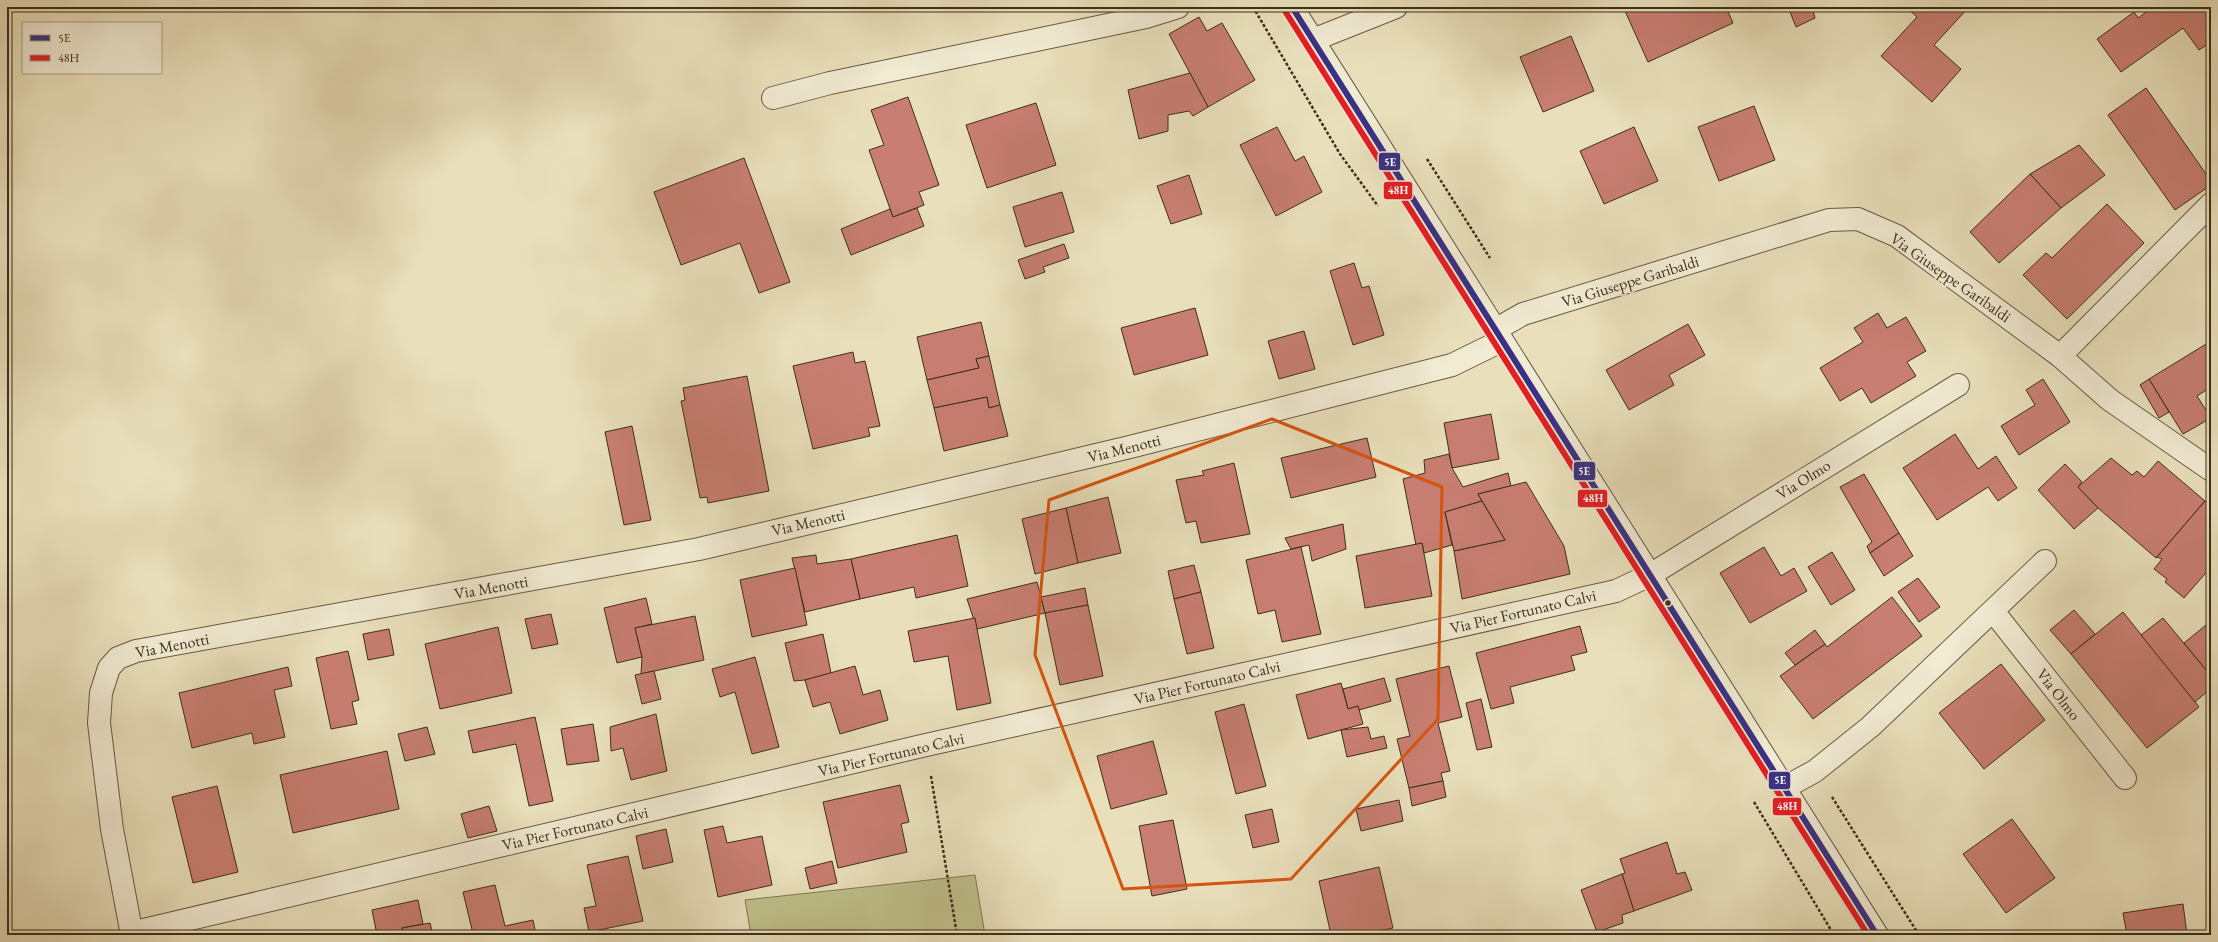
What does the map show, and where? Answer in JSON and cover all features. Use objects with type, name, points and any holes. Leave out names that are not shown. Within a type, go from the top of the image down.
[{"type":"street","points":[[773,98],[830,83],[1146,17],[1178,7]]},
{"type":"street","points":[[1292,7],[1877,935]]},
{"type":"street","points":[[1313,40],[1396,7]]},
{"type":"street","points":[[2060,356],[2211,204]]},
{"type":"street","name":"Via Giuseppe Garibaldi","points":[[1498,335],[1523,314],[1829,220],[1858,219],[1897,236],[2060,356],[2110,400],[2211,470]]},
{"type":"street","name":"Via Menotti","points":[[131,934],[112,829],[98,723],[101,693],[109,668],[118,658],[136,651],[692,550],[1108,452],[1452,365],[1498,335]]},
{"type":"street","name":"Via Olmo","points":[[1650,575],[1958,385]]},
{"type":"street","points":[[1784,788],[1815,771],[1870,727],[2045,561]]},
{"type":"street","name":"Via Pier Fortunato Calvi","points":[[131,934],[926,745],[1616,591],[1650,575]]},
{"type":"street","name":"Via Olmo","points":[[1993,611],[2125,778]]},
{"type":"path","points":[[926,745],[957,935]]},
{"type":"highlighted area","points":[[1272,419],[1442,487],[1438,719],[1291,879],[1123,889],[1035,655],[1049,500]]},
{"type":"green space","points":[[975,875],[985,935],[751,935],[745,900]]},
{"type":"building","points":[[1634,7],[1726,7],[1733,23],[1648,62],[1625,11]]},
{"type":"building","points":[[1788,7],[1812,7],[1815,18],[1796,27]]},
{"type":"building","points":[[1906,7],[1969,7],[1934,45],[1961,69],[1932,102],[1881,56],[1917,17]]},
{"type":"building","points":[[2153,7],[2211,7],[2211,48],[2208,44],[2199,50],[2183,28],[2121,72],[2097,39],[2134,12],[2138,18]]},
{"type":"building","points":[[1199,17],[1207,31],[1222,23],[1255,80],[1208,107],[1169,34]]},
{"type":"building","points":[[1571,36],[1594,91],[1543,112],[1520,57]]},
{"type":"building","points":[[1190,73],[1208,107],[1193,116],[1189,111],[1168,115],[1168,131],[1139,139],[1128,90]]},
{"type":"building","points":[[2146,88],[2211,181],[2211,185],[2175,210],[2108,115]]},
{"type":"building","points":[[908,97],[939,185],[919,192],[924,205],[893,217],[869,150],[884,145],[871,110]]},
{"type":"building","points":[[1036,103],[1056,165],[987,188],[966,125]]},
{"type":"building","points":[[1754,106],[1775,160],[1719,181],[1698,127]]},
{"type":"building","points":[[1277,127],[1295,161],[1304,156],[1322,192],[1276,216],[1240,145]]},
{"type":"building","points":[[1634,127],[1658,181],[1604,204],[1580,151]]},
{"type":"building","points":[[2079,145],[2105,175],[2061,208],[2030,174]]},
{"type":"building","points":[[744,158],[790,282],[759,293],[740,243],[681,265],[654,192]]},
{"type":"building","points":[[2030,174],[2061,208],[1999,263],[1970,232]]},
{"type":"building","points":[[1189,175],[1202,214],[1171,224],[1157,186]]},
{"type":"building","points":[[1062,192],[1074,232],[1025,247],[1013,207]]},
{"type":"building","points":[[2107,204],[2144,243],[2067,319],[2023,275],[2046,253],[2052,258]]},
{"type":"building","points":[[917,208],[924,226],[851,255],[841,229],[890,209],[893,217]]},
{"type":"building","points":[[1064,244],[1069,258],[1043,267],[1045,272],[1025,279],[1018,260]]},
{"type":"building","points":[[1354,263],[1362,288],[1369,286],[1384,335],[1353,345],[1330,271]]},
{"type":"building","points":[[1195,308],[1208,355],[1134,375],[1121,328]]},
{"type":"building","points":[[1878,313],[1887,328],[1906,317],[1926,351],[1907,362],[1916,376],[1871,403],[1862,388],[1840,401],[1820,368],[1863,342],[1854,328]]},
{"type":"building","points":[[981,322],[989,356],[976,359],[979,368],[927,380],[917,337]]},
{"type":"building","points":[[1688,324],[1705,355],[1669,375],[1674,385],[1629,410],[1606,370]]},
{"type":"building","points":[[1304,331],[1315,369],[1279,379],[1268,341]]},
{"type":"building","points":[[2211,341],[2211,387],[2197,396],[2211,418],[2183,434],[2149,379]]},
{"type":"building","points":[[853,352],[855,363],[865,361],[880,426],[868,428],[870,436],[813,449],[793,366]]},
{"type":"building","points":[[989,356],[1000,405],[989,408],[987,397],[934,408],[927,380],[979,368],[976,359]]},
{"type":"building","points":[[747,376],[769,491],[708,503],[707,497],[700,498],[681,401],[685,400],[683,388]]},
{"type":"building","points":[[2043,379],[2070,422],[2019,455],[2001,426],[2035,405],[2026,390]]},
{"type":"building","points":[[2149,379],[2169,412],[2159,418],[2140,385]]},
{"type":"building","points":[[987,397],[989,408],[1000,405],[1008,436],[944,451],[934,408]]},
{"type":"building","points":[[1491,414],[1499,459],[1452,468],[1444,423]]},
{"type":"building","points":[[632,426],[651,520],[624,525],[605,432]]},
{"type":"building","points":[[1955,434],[1978,469],[1996,456],[2017,488],[1998,501],[1988,487],[1937,520],[1903,468]]},
{"type":"building","points":[[1367,438],[1376,477],[1291,498],[1281,458]]},
{"type":"building","points":[[1449,454],[1452,468],[1463,487],[1508,473],[1511,486],[1478,494],[1482,501],[1445,512],[1452,545],[1424,553],[1422,543],[1416,545],[1403,479],[1425,473],[1424,460]]},
{"type":"building","points":[[2111,458],[2132,475],[2137,471],[2144,477],[2158,461],[2205,501],[2156,558],[2098,508],[2078,487]]},
{"type":"building","points":[[1234,463],[1250,534],[1201,543],[1196,521],[1186,523],[1176,480],[1204,475],[1202,471]]},
{"type":"building","points":[[2065,464],[2082,482],[2078,487],[2098,508],[2074,529],[2038,490]]},
{"type":"building","points":[[1864,474],[1899,533],[1870,553],[1867,546],[1872,542],[1840,487]]},
{"type":"building","points":[[1526,482],[1564,546],[1570,574],[1462,599],[1454,551],[1505,540],[1478,494]]},
{"type":"building","points":[[1108,497],[1121,553],[1078,563],[1066,508]]},
{"type":"building","points":[[2211,500],[2211,567],[2184,598],[2165,582],[2167,579],[2154,569],[2162,559],[2157,557],[2205,501],[2208,503]]},
{"type":"building","points":[[1482,501],[1505,540],[1454,551],[1445,512]]},
{"type":"building","points":[[1066,508],[1078,563],[1035,574],[1022,519]]},
{"type":"building","points":[[1343,524],[1346,549],[1312,561],[1309,545],[1291,549],[1285,538]]},
{"type":"building","points":[[1899,533],[1913,556],[1884,576],[1870,553]]},
{"type":"building","points":[[957,535],[968,586],[916,598],[914,587],[860,599],[851,559]]},
{"type":"building","points":[[1422,543],[1432,596],[1365,608],[1356,556]]},
{"type":"building","points":[[1301,547],[1321,634],[1282,642],[1275,610],[1258,614],[1246,560]]},
{"type":"building","points":[[1764,547],[1781,576],[1794,568],[1807,591],[1750,623],[1720,573]]},
{"type":"building","points":[[1832,552],[1855,590],[1831,605],[1808,567]]},
{"type":"building","points":[[816,555],[817,564],[851,559],[860,599],[805,612],[792,558]]},
{"type":"building","points":[[1194,565],[1201,592],[1174,599],[1168,571]]},
{"type":"building","points":[[795,568],[807,625],[752,637],[740,580]]},
{"type":"building","points":[[1918,578],[1940,607],[1919,622],[1898,592]]},
{"type":"building","points":[[1037,582],[1045,613],[977,629],[967,599]]},
{"type":"building","points":[[1085,588],[1088,605],[1045,613],[1041,597]]},
{"type":"building","points":[[1201,592],[1214,648],[1187,654],[1174,599]]},
{"type":"building","points":[[1892,597],[1922,636],[1813,719],[1780,676],[1825,644],[1827,647]]},
{"type":"building","points":[[646,598],[652,624],[635,628],[642,657],[617,663],[604,608]]},
{"type":"building","points":[[1088,605],[1103,676],[1060,685],[1045,613]]},
{"type":"building","points":[[2074,610],[2095,634],[2071,654],[2050,630]]},
{"type":"building","points":[[2123,612],[2199,707],[2147,748],[2071,654]]},
{"type":"building","points":[[551,614],[558,644],[532,649],[525,619]]},
{"type":"building","points":[[695,616],[704,660],[641,674],[642,657],[635,628]]},
{"type":"building","points":[[975,618],[991,703],[957,710],[948,656],[914,662],[908,631]]},
{"type":"building","points":[[2163,618],[2211,676],[2211,688],[2195,702],[2141,635]]},
{"type":"building","points":[[2211,621],[2211,676],[2184,643]]},
{"type":"building","points":[[1580,626],[1587,652],[1571,656],[1575,670],[1510,687],[1514,703],[1491,709],[1476,653]]},
{"type":"building","points":[[498,627],[512,693],[440,709],[425,644]]},
{"type":"building","points":[[389,629],[394,655],[368,660],[363,634]]},
{"type":"building","points":[[1815,630],[1825,644],[1795,665],[1785,653]]},
{"type":"building","points":[[823,634],[831,673],[805,680],[794,681],[785,643]]},
{"type":"building","points":[[348,651],[359,700],[352,702],[357,724],[331,729],[316,658]]},
{"type":"building","points":[[755,657],[779,747],[752,754],[735,692],[720,697],[712,669]]},
{"type":"building","points":[[2001,664],[2045,720],[1984,769],[1939,713]]},
{"type":"building","points":[[855,666],[863,695],[880,690],[888,720],[840,734],[830,702],[813,707],[805,680]]},
{"type":"building","points":[[1449,666],[1462,717],[1438,723],[1450,771],[1441,773],[1443,781],[1409,788],[1397,739],[1410,736],[1396,679]]},
{"type":"building","points":[[288,667],[292,686],[274,690],[285,737],[254,744],[252,733],[192,748],[179,693]]},
{"type":"building","points":[[654,671],[661,699],[642,704],[635,675]]},
{"type":"building","points":[[1384,678],[1391,701],[1359,710],[1358,706],[1348,709],[1343,689]]},
{"type":"building","points":[[1341,683],[1348,709],[1358,706],[1363,724],[1308,739],[1296,695]]},
{"type":"building","points":[[1481,699],[1492,747],[1477,750],[1466,703]]},
{"type":"building","points":[[1244,704],[1266,786],[1236,794],[1215,712]]},
{"type":"building","points":[[656,714],[667,771],[631,780],[623,748],[611,751],[610,727]]},
{"type":"building","points":[[535,717],[553,801],[529,806],[516,744],[473,753],[468,731]]},
{"type":"building","points":[[593,724],[599,761],[567,765],[561,729]]},
{"type":"building","points":[[427,727],[435,754],[405,761],[398,734]]},
{"type":"building","points":[[1368,727],[1371,739],[1384,736],[1387,748],[1347,757],[1341,730]]},
{"type":"building","points":[[1153,741],[1167,794],[1111,809],[1097,756]]},
{"type":"building","points":[[387,751],[399,809],[293,833],[280,775]]},
{"type":"building","points":[[1443,781],[1446,797],[1412,806],[1409,788]]},
{"type":"building","points":[[900,785],[909,822],[901,824],[907,852],[838,868],[823,802]]},
{"type":"building","points":[[217,786],[238,872],[193,883],[172,797]]},
{"type":"building","points":[[1399,800],[1403,821],[1361,831],[1356,809]]},
{"type":"building","points":[[489,806],[497,831],[468,838],[461,814]]},
{"type":"building","points":[[1272,809],[1279,842],[1253,848],[1245,815]]},
{"type":"building","points":[[2012,819],[2055,878],[2006,913],[1963,854]]},
{"type":"building","points":[[1173,820],[1187,889],[1152,896],[1139,826]]},
{"type":"building","points":[[723,826],[727,843],[762,836],[772,885],[718,897],[704,830]]},
{"type":"building","points":[[666,829],[673,862],[643,869],[636,836]]},
{"type":"building","points":[[1667,842],[1677,874],[1685,872],[1692,890],[1634,911],[1622,874],[1625,873],[1620,859]]},
{"type":"building","points":[[628,856],[643,921],[589,932],[584,908],[596,906],[587,865]]},
{"type":"building","points":[[832,861],[837,883],[810,889],[805,868]]},
{"type":"building","points":[[1379,867],[1393,928],[1362,935],[1331,935],[1319,881]]},
{"type":"building","points":[[1622,874],[1634,911],[1622,915],[1623,923],[1597,932],[1581,890]]},
{"type":"building","points":[[495,885],[505,926],[533,920],[536,935],[473,934],[463,892]]},
{"type":"building","points":[[418,900],[423,924],[402,928],[404,935],[377,935],[372,910]]},
{"type":"building","points":[[2183,904],[2187,935],[2127,935],[2123,913]]},
{"type":"building","points":[[430,923],[433,935],[404,935],[402,928]]},
{"type":"building","points":[[340,931],[341,935],[320,935]]},
{"type":"transit line","name":"5E","points":[[1292,7],[1877,935]]},
{"type":"transit line","name":"48H","points":[[1285,11],[1868,935]]}]
